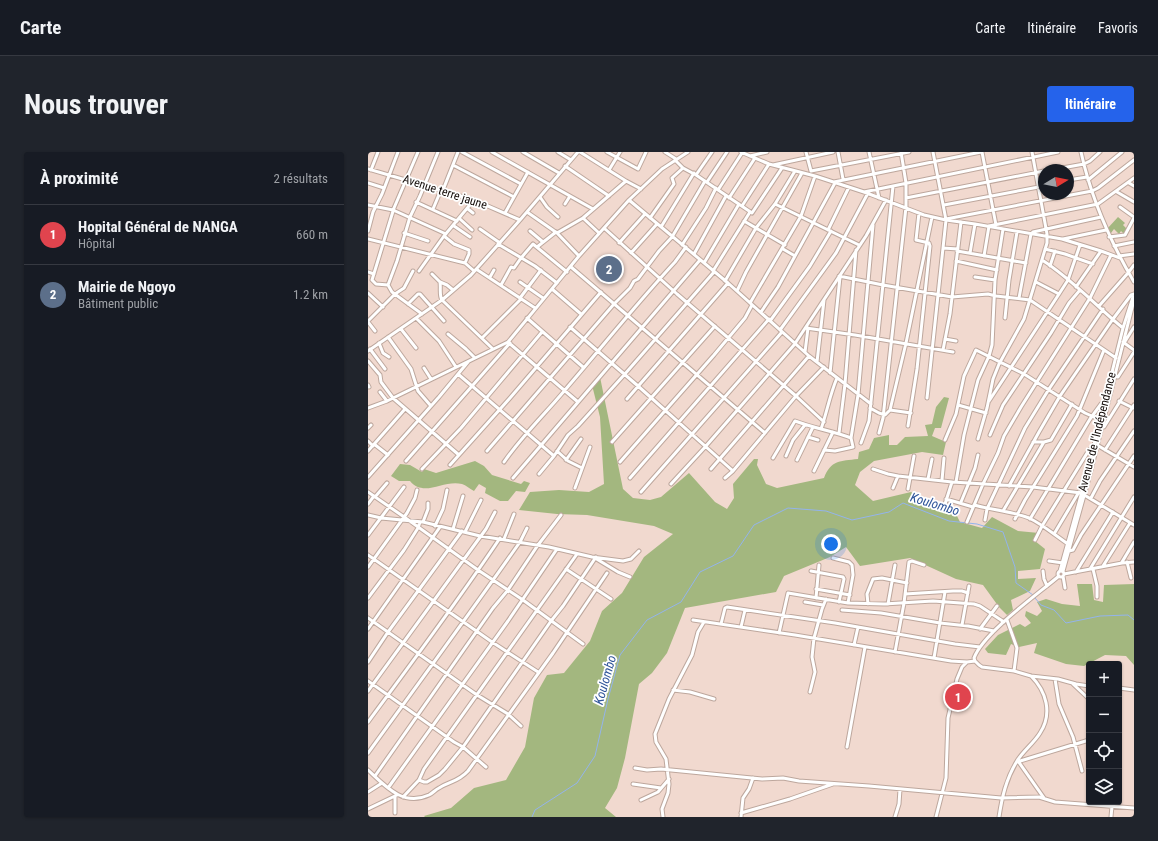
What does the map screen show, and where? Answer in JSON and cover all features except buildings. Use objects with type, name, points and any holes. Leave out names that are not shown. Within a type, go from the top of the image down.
[{"type":"street","points":[[369,169],[378,152]]},
{"type":"street","points":[[368,231],[375,207],[398,152]]},
{"type":"street","points":[[418,152],[393,210],[373,282],[388,285],[395,294],[422,314]]},
{"type":"street","points":[[388,285],[398,261],[404,233],[410,217],[438,152]]},
{"type":"street","points":[[433,209],[458,152]]},
{"type":"street","points":[[462,152],[521,184]]},
{"type":"street","points":[[492,152],[593,209]]},
{"type":"street","points":[[523,152],[559,173]]},
{"type":"street","points":[[531,156],[534,152]]},
{"type":"street","points":[[558,152],[571,160]]},
{"type":"street","points":[[385,369],[369,350],[442,300],[475,270],[540,197],[565,166],[579,152],[641,189]]},
{"type":"street","points":[[608,152],[638,169],[646,152]]},
{"type":"street","points":[[609,170],[620,152]]},
{"type":"street","points":[[406,461],[509,342],[543,298],[629,200],[662,168],[688,152]]},
{"type":"street","points":[[631,253],[659,225],[712,152]]},
{"type":"street","points":[[487,451],[614,304],[630,288],[634,281],[638,279],[672,236],[706,181],[727,152]]},
{"type":"street","points":[[750,156],[767,152]]},
{"type":"street","points":[[806,152],[811,171],[814,175]]},
{"type":"street","points":[[704,263],[740,205],[770,164],[833,152]]},
{"type":"street","points":[[838,152],[843,179]]},
{"type":"street","points":[[869,152],[879,198]]},
{"type":"street","points":[[811,171],[909,152]]},
{"type":"street","points":[[927,398],[946,219],[933,152]]},
{"type":"street","points":[[761,312],[778,288],[814,223],[834,182],[981,152],[994,210],[996,226]]},
{"type":"street","points":[[1032,152],[1038,182]]},
{"type":"street","points":[[641,492],[781,331],[831,261],[845,238],[866,193],[877,189],[1058,152]]},
{"type":"street","points":[[1081,152],[1096,204],[1106,230],[1134,282]]},
{"type":"street","points":[[1074,166],[1090,161],[1100,152]]},
{"type":"street","points":[[1074,179],[1088,178],[1122,152]]},
{"type":"street","points":[[667,153],[683,168],[706,181],[750,212]]},
{"type":"street","points":[[682,244],[741,153],[782,168],[814,175],[932,217],[989,226],[996,226],[1096,204],[1117,192],[1134,178]]},
{"type":"street","points":[[879,433],[883,415],[906,207],[906,183],[901,153]]},
{"type":"street","points":[[694,254],[728,197],[755,158]]},
{"type":"street","points":[[1074,194],[1092,191],[1134,160]]},
{"type":"street","points":[[453,165],[514,197]]},
{"type":"street","points":[[565,166],[608,196]]},
{"type":"street","points":[[650,218],[674,184],[672,178],[683,168]]},
{"type":"street","points":[[539,474],[554,456],[568,435],[624,375],[714,271],[744,221],[750,212],[753,213],[782,168]]},
{"type":"street","name":"Avenue terre jaune","points":[[369,169],[474,200],[520,220]]},
{"type":"street","points":[[627,399],[727,282],[756,228],[775,204],[795,171]]},
{"type":"street","points":[[505,213],[528,172]]},
{"type":"street","points":[[737,291],[767,234],[784,207],[802,173]]},
{"type":"street","points":[[906,198],[1036,173]]},
{"type":"street","points":[[620,462],[745,318],[751,304],[801,216],[814,175]]},
{"type":"street","points":[[537,247],[556,232],[583,218],[626,181]]},
{"type":"street","points":[[368,183],[384,188]]},
{"type":"street","points":[[1129,183],[1134,186]]},
{"type":"street","points":[[861,443],[869,421],[893,186]]},
{"type":"street","points":[[944,206],[1038,187]]},
{"type":"street","points":[[630,478],[769,320],[810,266],[850,188]]},
{"type":"street","points":[[1117,192],[1134,202]]},
{"type":"street","points":[[565,204],[570,196]]},
{"type":"street","points":[[540,197],[558,217]]},
{"type":"street","points":[[420,271],[445,235],[474,200]]},
{"type":"street","points":[[629,200],[727,282],[809,356],[871,404]]},
{"type":"street","points":[[671,484],[795,344],[807,328],[824,298],[873,224],[886,200]]},
{"type":"street","points":[[946,219],[1041,200],[1048,236],[1036,282],[1022,324],[1000,361],[993,379],[986,413],[978,439]]},
{"type":"street","points":[[416,202],[458,220],[472,230]]},
{"type":"street","points":[[368,204],[375,207],[393,210],[445,235],[454,244],[469,250],[470,254],[465,263]]},
{"type":"street","points":[[775,204],[784,207],[859,246]]},
{"type":"street","points":[[1110,237],[1126,236],[1134,217],[1120,206]]},
{"type":"street","points":[[468,209],[473,213]]},
{"type":"street","points":[[527,212],[556,232],[580,256]]},
{"type":"street","points":[[908,426],[911,412],[930,246],[929,242],[916,239],[919,213]]},
{"type":"street","points":[[620,243],[645,214]]},
{"type":"street","points":[[883,415],[890,410],[906,343],[932,217]]},
{"type":"street","points":[[1019,298],[1031,234],[1035,231],[1046,228],[1101,217]]},
{"type":"street","points":[[583,218],[599,233]]},
{"type":"street","points":[[744,221],[785,245]]},
{"type":"street","points":[[943,350],[952,297],[961,222]]},
{"type":"street","points":[[824,450],[836,450],[853,446],[851,438],[858,395],[873,224]]},
{"type":"street","points":[[970,253],[975,224]]},
{"type":"street","points":[[454,226],[470,237]]},
{"type":"street","points":[[984,256],[989,226]]},
{"type":"street","points":[[996,226],[1017,232],[1062,239],[1120,257],[1134,254]]},
{"type":"street","points":[[604,228],[687,302],[784,385],[824,422]]},
{"type":"street","points":[[480,229],[541,270],[557,283]]},
{"type":"street","points":[[945,504],[954,482],[978,380],[989,356],[992,345],[995,280],[1003,229]]},
{"type":"street","points":[[1062,239],[1106,230]]},
{"type":"street","points":[[530,231],[543,242]]},
{"type":"street","points":[[1005,318],[1017,232]]},
{"type":"street","points":[[404,233],[428,241]]},
{"type":"street","points":[[368,239],[465,263],[475,270],[490,277],[535,308]]},
{"type":"street","points":[[1114,246],[1134,242]]},
{"type":"street","points":[[501,285],[511,268],[514,268],[533,245],[567,272]]},
{"type":"street","points":[[988,403],[1068,280],[1080,245]]},
{"type":"street","points":[[504,462],[526,434],[675,262],[686,247]]},
{"type":"street","points":[[943,248],[1026,263]]},
{"type":"street","points":[[783,249],[795,256]]},
{"type":"street","points":[[1045,249],[1075,257],[1093,264]]},
{"type":"street","points":[[839,433],[845,384],[856,250]]},
{"type":"street","points":[[1050,266],[1055,251]]},
{"type":"street","points":[[1076,287],[1101,251]]},
{"type":"street","points":[[967,522],[998,453],[1004,436],[1021,406],[1090,298],[1111,255]]},
{"type":"street","points":[[513,478],[700,260]]},
{"type":"street","points":[[1042,260],[1090,298],[1123,328]]},
{"type":"street","points":[[956,261],[997,270]]},
{"type":"street","points":[[1099,306],[1134,264]]},
{"type":"street","points":[[571,267],[765,433]]},
{"type":"street","points":[[490,277],[494,270]]},
{"type":"street","points":[[482,338],[520,298],[541,270]]},
{"type":"street","points":[[375,331],[368,321],[401,290],[413,271]]},
{"type":"street","points":[[368,272],[374,274]]},
{"type":"street","points":[[432,274],[440,282],[446,284],[453,290]]},
{"type":"street","points":[[839,277],[952,297],[988,294],[1030,300],[1116,358]]},
{"type":"street","points":[[830,372],[839,277]]},
{"type":"street","points":[[975,277],[995,280]]},
{"type":"street","points":[[440,282],[440,296],[442,300],[493,349]]},
{"type":"street","points":[[520,282],[543,298]]},
{"type":"street","points":[[1036,282],[1059,294]]},
{"type":"street","points":[[552,289],[581,314]]},
{"type":"street","points":[[990,435],[1003,405],[1069,303],[1080,290]]},
{"type":"street","points":[[450,465],[601,292]]},
{"type":"street","points":[[368,293],[383,307]]},
{"type":"street","points":[[408,304],[418,294],[420,294],[444,321]]},
{"type":"street","points":[[1009,486],[1060,396],[1113,319],[1131,295],[1134,294]]},
{"type":"street","name":"Avenue de l'Indépendance","points":[[1095,446],[1123,328],[1134,294]]},
{"type":"street","points":[[817,362],[824,298]]},
{"type":"street","name":"Avenue de l'Indépendance","points":[[1062,574],[1063,563],[1101,427],[1134,300]]},
{"type":"street","points":[[985,520],[987,508],[1025,428],[1049,389],[1103,310]]},
{"type":"street","points":[[416,318],[439,341],[456,367]]},
{"type":"street","points":[[527,318],[583,367]]},
{"type":"street","points":[[612,442],[715,326]]},
{"type":"street","points":[[570,327],[733,470]]},
{"type":"street","points":[[807,328],[906,343],[953,352]]},
{"type":"street","points":[[805,352],[807,328]]},
{"type":"street","points":[[1114,376],[1118,378],[1134,351],[1123,343],[1134,328]]},
{"type":"street","points":[[401,329],[416,348]]},
{"type":"street","points":[[422,469],[486,398],[542,332]]},
{"type":"street","points":[[448,334],[466,348],[475,358]]},
{"type":"street","points":[[388,337],[411,369],[418,391],[431,406]]},
{"type":"street","points":[[945,338],[956,341]]},
{"type":"street","points":[[368,403],[370,408],[387,401],[509,342]]},
{"type":"street","points":[[509,342],[578,402]]},
{"type":"street","points":[[379,343],[383,353],[389,357]]},
{"type":"street","points":[[1015,519],[1016,514],[1075,420],[1104,350]]},
{"type":"street","points":[[945,440],[954,420],[964,376],[976,351],[1012,367],[1080,409],[1101,420]]},
{"type":"street","points":[[711,469],[809,356]]},
{"type":"street","points":[[368,361],[380,375],[381,382],[393,398],[459,455]]},
{"type":"street","points":[[368,477],[469,361]]},
{"type":"street","points":[[725,478],[796,396],[824,367]]},
{"type":"street","points":[[424,368],[431,379]]},
{"type":"street","points":[[458,374],[526,434],[554,456]]},
{"type":"street","points":[[821,429],[837,378]]},
{"type":"street","points":[[1101,427],[1104,427],[1134,379]]},
{"type":"street","points":[[380,392],[387,401]]},
{"type":"street","points":[[1030,519],[1092,416],[1106,399]]},
{"type":"street","points":[[1105,450],[1133,407],[1119,401]]},
{"type":"street","points":[[1033,442],[1050,441],[1072,404]]},
{"type":"street","points":[[958,405],[986,413]]},
{"type":"street","points":[[870,408],[883,415]]},
{"type":"street","points":[[368,451],[405,409]]},
{"type":"street","points":[[890,410],[911,412]]},
{"type":"street","points":[[773,458],[796,421],[804,425],[839,433],[851,438]]},
{"type":"street","points":[[786,456],[793,440],[804,425]]},
{"type":"street","points":[[797,460],[813,427]]},
{"type":"street","points":[[1091,498],[1100,481],[1134,431]]},
{"type":"street","points":[[814,471],[833,432]]},
{"type":"street","points":[[808,437],[818,440]]},
{"type":"street","points":[[566,460],[581,439]]},
{"type":"street","points":[[368,441],[388,455]]},
{"type":"street","points":[[1002,511],[1044,442]]},
{"type":"street","points":[[1035,540],[1042,526],[1089,450],[1095,446],[1105,450],[1134,467]]},
{"type":"street","points":[[575,488],[590,447]]},
{"type":"street","points":[[557,451],[566,460],[582,468]]},
{"type":"street","points":[[961,502],[975,468],[978,455]]},
{"type":"street","points":[[908,489],[914,456]]},
{"type":"street","points":[[1068,551],[1073,550],[1081,535],[1134,456]]},
{"type":"street","points":[[942,480],[944,458]]},
{"type":"street","points":[[928,479],[932,459]]},
{"type":"street","points":[[873,469],[898,476],[954,482],[1033,487],[1082,493],[1134,525]]},
{"type":"street","points":[[893,488],[898,476]]},
{"type":"street","points":[[368,504],[387,483]]},
{"type":"street","points":[[368,535],[404,487]]},
{"type":"street","points":[[368,567],[412,505],[417,490]]},
{"type":"street","points":[[435,526],[443,509],[447,490]]},
{"type":"street","points":[[368,492],[404,516],[418,528],[492,580],[523,600],[583,644]]},
{"type":"street","points":[[1054,534],[1082,493]]},
{"type":"street","name":"Avenue de l'Indépendance","points":[[975,661],[974,658],[980,647],[994,631],[1035,595],[1062,574],[1082,493]]},
{"type":"street","points":[[453,529],[463,496]]},
{"type":"street","points":[[1096,598],[1097,586],[1092,569],[1134,497]]},
{"type":"street","points":[[946,499],[1016,514],[1030,519],[1068,544]]},
{"type":"street","points":[[368,662],[448,549],[464,532],[481,500]]},
{"type":"street","points":[[368,598],[422,522],[428,509],[428,503]]},
{"type":"street","points":[[368,691],[488,526],[495,512]]},
{"type":"street","points":[[1076,572],[1113,512]]},
{"type":"street","points":[[368,722],[502,539],[514,514]]},
{"type":"street","points":[[368,515],[381,518],[422,522],[480,536],[538,545],[596,558],[625,561],[631,559],[639,551]]},
{"type":"street","points":[[375,776],[493,608],[508,590],[538,545],[561,515]]},
{"type":"street","points":[[1103,566],[1130,523]]},
{"type":"street","points":[[368,629],[440,527]]},
{"type":"street","points":[[368,753],[464,622],[520,542],[527,528]]},
{"type":"street","points":[[1122,563],[1134,542]]},
{"type":"street","points":[[388,788],[523,600],[557,549]]},
{"type":"street","points":[[403,797],[419,780],[424,769],[577,554]]},
{"type":"street","points":[[368,555],[477,632],[538,672]]},
{"type":"street","points":[[596,558],[630,578]]},
{"type":"street","points":[[419,780],[427,782],[439,775],[463,747],[551,621],[582,580],[596,558]]},
{"type":"street","points":[[833,558],[849,562],[852,565],[853,575],[848,603]]},
{"type":"street","points":[[895,652],[910,561],[924,565]]},
{"type":"street","points":[[1049,561],[1063,563]]},
{"type":"street","points":[[1127,562],[1131,578]]},
{"type":"street","points":[[1065,588],[1062,574],[1134,562]]},
{"type":"street","points":[[816,598],[819,565]]},
{"type":"street","points":[[888,604],[895,565]]},
{"type":"street","points":[[566,569],[611,599]]},
{"type":"street","points":[[811,571],[843,577],[844,579],[839,602]]},
{"type":"street","points":[[1042,571],[1047,586]]},
{"type":"street","points":[[368,809],[396,796],[412,799],[428,796],[437,789],[461,778],[468,771],[567,632],[607,573]]},
{"type":"street","points":[[868,604],[867,594],[873,579],[882,578],[907,583]]},
{"type":"street","points":[[962,625],[969,586]]},
{"type":"street","points":[[816,589],[850,595]]},
{"type":"street","points":[[905,594],[962,591],[968,593]]},
{"type":"street","points":[[934,658],[945,592]]},
{"type":"street","points":[[779,632],[787,593],[848,603],[888,604],[933,601],[966,603],[980,606],[1006,621],[1017,648],[1014,671]]},
{"type":"street","points":[[810,692],[815,672],[812,653],[814,638],[823,605],[826,600]]},
{"type":"street","points":[[805,602],[823,605]]},
{"type":"street","points":[[980,629],[997,606]]},
{"type":"street","points":[[721,624],[726,608],[782,615],[980,647]]},
{"type":"street","points":[[741,627],[745,610]]},
{"type":"street","points":[[842,610],[881,613],[994,631]]},
{"type":"street","points":[[368,618],[477,695],[508,714],[521,726]]},
{"type":"street","points":[[693,620],[779,632],[951,661],[975,661],[978,666],[982,667],[1014,671],[1031,676],[1086,685]]},
{"type":"street","points":[[663,817],[662,809],[668,793],[669,779],[665,755],[656,742],[655,737],[660,720],[673,690],[692,655],[698,632],[704,622]]},
{"type":"street","points":[[854,645],[858,627]]},
{"type":"street","points":[[847,747],[865,647]]},
{"type":"street","points":[[936,817],[946,778],[948,718],[957,679],[962,667],[967,662]]},
{"type":"street","points":[[998,817],[1001,798],[1008,779],[1017,762],[1041,732],[1046,717],[1046,703],[1044,694],[1041,687],[1031,676]]},
{"type":"street","points":[[1055,679],[1059,704],[1082,771]]},
{"type":"street","points":[[368,681],[463,747],[486,767]]},
{"type":"street","points":[[1072,683],[1087,697]]},
{"type":"street","points":[[1122,688],[1134,690]]},
{"type":"street","points":[[673,690],[690,692],[714,699]]},
{"type":"street","points":[[1017,762],[1086,741]]},
{"type":"street","points":[[1017,762],[1044,798]]},
{"type":"street","points":[[634,768],[766,779],[780,778],[798,782],[836,783],[1001,798],[1034,797],[1044,798],[1055,802],[1134,808]]},
{"type":"street","points":[[368,770],[370,774],[375,776],[396,796],[396,813]]},
{"type":"street","points":[[741,817],[743,798],[749,789],[753,778]]},
{"type":"street","points":[[641,800],[654,794],[669,779]]},
{"type":"street","points":[[368,792],[382,783]]},
{"type":"street","points":[[742,812],[790,799],[836,783]]},
{"type":"street","points":[[633,784],[661,788]]},
{"type":"street","points":[[895,817],[899,804],[900,789]]},
{"type":"street","points":[[1111,817],[1112,806]]},
{"type":"green space","points":[[1118,217],[1125,223],[1123,225],[1129,231],[1125,235],[1121,231],[1119,234],[1114,229],[1111,233],[1107,229]]},
{"type":"green space","points":[[600,377],[623,489],[633,498],[650,500],[661,497],[689,473],[715,502],[727,509],[734,498],[733,484],[754,459],[758,459],[757,465],[766,484],[777,488],[824,478],[830,468],[837,462],[858,459],[859,452],[869,449],[874,438],[889,435],[889,445],[897,445],[905,437],[928,436],[925,425],[932,424],[936,407],[944,397],[949,398],[941,428],[935,428],[932,436],[946,442],[943,455],[922,452],[874,461],[860,472],[855,485],[873,501],[911,492],[932,505],[954,510],[960,522],[982,528],[992,517],[1018,531],[1039,533],[1035,541],[1045,549],[1040,569],[1018,571],[1018,579],[1036,578],[1030,591],[1011,600],[1013,610],[1007,615],[999,607],[983,585],[956,579],[910,558],[860,566],[846,547],[830,557],[784,576],[776,592],[685,608],[667,653],[652,673],[639,684],[625,758],[617,788],[605,808],[616,817],[425,817],[424,816],[451,808],[474,788],[506,780],[525,747],[534,698],[547,675],[564,673],[590,641],[602,611],[622,593],[644,557],[673,534],[654,526],[587,515],[557,514],[519,510],[530,492],[559,490],[589,492],[604,484],[600,417],[592,385]]},
{"type":"green space","points":[[475,461],[484,466],[492,475],[521,484],[524,481],[530,483],[525,492],[516,491],[508,501],[500,501],[485,493],[486,488],[479,484],[474,491],[464,485],[455,483],[422,488],[416,486],[410,481],[399,481],[391,476],[400,464],[410,465],[422,472],[424,469],[436,473]]},
{"type":"green space","points":[[1077,584],[1092,584],[1094,600],[1103,602],[1104,585],[1134,584],[1134,665],[1126,656],[1105,655],[1094,661],[1086,661],[1086,665],[1084,666],[1066,664],[1034,653],[1037,643],[1019,647],[1011,644],[1006,655],[988,653],[985,649],[998,635],[1020,624],[1025,627],[1031,623],[1025,616],[1026,611],[1037,616],[1042,611],[1037,602],[1046,599],[1062,604],[1080,606]]},
{"type":"waterway","name":"Koulombo","points":[[532,817],[535,810],[577,783],[595,756],[620,655],[647,620],[681,602],[700,572],[733,556],[754,525],[788,508],[826,511],[852,520],[889,512],[903,503],[949,521],[977,524],[1003,532],[1015,567],[1016,583],[1033,595]]},
{"type":"waterway","name":"Koulombo","points":[[1035,598],[1041,605],[1054,610],[1066,623],[1100,616],[1128,615],[1134,620]]},
{"type":"place","name":"Mairie de Ngoyo","points":[[609,269]]},
{"type":"place","name":"Hopital Général de NANGA","points":[[958,697]]}]
